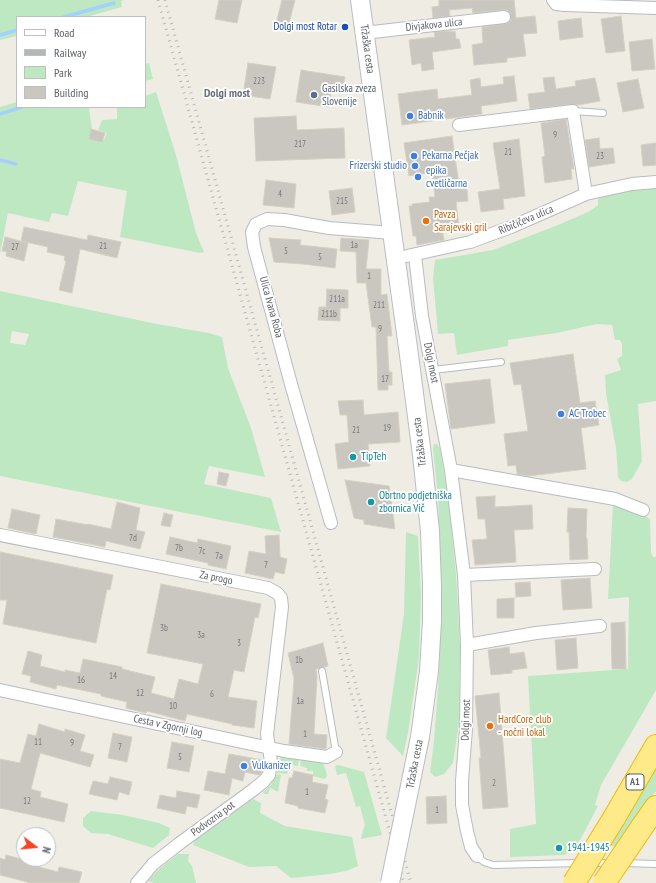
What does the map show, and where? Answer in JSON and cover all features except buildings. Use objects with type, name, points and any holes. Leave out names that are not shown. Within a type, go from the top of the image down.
[{"type":"highway","name":"A1","points":[[574,883],[656,746]]},
{"type":"highway","points":[[604,883],[650,816]]},
{"type":"main road","name":"Tržaška cesta","points":[[360,0],[422,455],[431,557],[432,628],[429,671],[420,737],[390,883]]},
{"type":"street","points":[[553,0],[556,4],[566,5],[656,8]]},
{"type":"street","name":"Divjakova ulica","points":[[364,33],[504,17]]},
{"type":"street","points":[[460,125],[573,112],[586,194]]},
{"type":"street","name":"Ribičičeva ulica","points":[[395,257],[415,255],[470,242],[511,227],[586,194],[632,184],[656,182]]},
{"type":"street","name":"Ulica Ivana Roba","points":[[331,522],[291,384],[254,247],[252,232],[256,224],[267,219],[284,220],[329,228],[392,234]]},
{"type":"street","name":"Dolgi most","points":[[415,255],[422,316],[451,470],[464,575],[467,645],[466,729],[462,781],[462,805],[468,836],[477,856]]},
{"type":"street","points":[[451,470],[615,499],[643,510]]},
{"type":"street","name":"Za progo","points":[[0,535],[268,588],[277,592],[282,603],[267,734],[269,747]]},
{"type":"street","points":[[464,575],[595,569]]},
{"type":"street","points":[[467,645],[536,633],[600,626]]},
{"type":"street","name":"Cesta v Zgornji log","points":[[0,690],[269,747],[327,757],[336,752]]},
{"type":"street","name":"Podvozna pot","points":[[137,883],[153,864],[264,781],[269,775],[271,768],[269,747]]},
{"type":"lane","points":[[573,112],[603,113]]},
{"type":"lane","points":[[432,370],[501,362]]},
{"type":"lane","points":[[322,671],[336,752]]},
{"type":"lane","name":"Dolgi most","points":[[477,856],[484,862],[493,865],[566,863],[656,864]]},
{"type":"green space","points":[[0,0],[124,0],[121,1],[122,7],[90,16],[16,16],[16,36],[0,40]]},
{"type":"green space","points":[[149,63],[153,79],[146,81],[146,64]]},
{"type":"green space","points":[[156,92],[176,155],[196,233],[204,252],[200,253],[120,237],[127,191],[78,181],[68,216],[52,213],[49,222],[8,213],[0,254],[0,107],[16,102],[16,108],[89,108],[92,129],[91,137],[104,140],[107,133],[98,130],[102,120],[117,119],[117,108],[146,108],[146,96]]},
{"type":"green space","points":[[656,188],[656,401],[638,404],[642,461],[632,479],[627,482],[621,481],[618,477],[616,448],[606,394],[605,375],[621,370],[617,359],[622,356],[622,344],[620,340],[615,340],[612,325],[597,324],[556,333],[508,340],[508,346],[457,355],[454,333],[438,334],[433,278],[435,260],[493,250],[590,211],[598,205],[598,199],[621,191]]},
{"type":"green space","points":[[0,291],[157,324],[209,333],[222,337],[228,368],[251,428],[265,477],[209,466],[204,484],[271,498],[281,532],[0,476]],"holes":[[[12,331],[29,334],[25,345],[10,343]]]},
{"type":"green space","points":[[434,444],[437,444],[440,448],[448,498],[456,574],[460,645],[459,723],[453,763],[444,774],[435,777],[430,772],[439,674],[441,578],[438,497],[433,449]]},
{"type":"green space","points":[[613,503],[639,512],[650,519],[651,552],[653,557],[656,557],[656,690],[601,785],[595,805],[598,806],[580,840],[570,852],[564,855],[510,857],[510,829],[536,824],[528,676],[628,669],[629,597],[608,599]]},
{"type":"green space","points":[[406,532],[418,536],[421,595],[419,658],[408,733],[403,756],[386,738],[404,614]]},
{"type":"green space","points":[[281,756],[300,757],[298,766],[290,765],[287,774],[277,773]]},
{"type":"green space","points":[[301,758],[323,762],[327,775],[326,778],[324,779],[313,776],[313,771],[307,771],[307,768],[300,766]]},
{"type":"green space","points":[[656,763],[656,791],[616,847],[609,845]]},
{"type":"green space","points":[[338,765],[364,772],[382,835],[361,839],[365,825],[360,806],[356,807],[346,773],[337,775],[335,766]]},
{"type":"green space","points":[[277,774],[281,775],[278,792],[270,788],[268,794],[264,794],[263,792],[271,785]]},
{"type":"green space","points":[[253,799],[261,803],[260,813],[285,826],[352,837],[358,866],[346,871],[330,874],[291,878],[276,866],[249,867],[193,845],[195,840]]},
{"type":"green space","points":[[91,811],[123,815],[159,823],[170,828],[169,835],[153,848],[108,834],[91,833],[83,826],[83,818]]},
{"type":"green space","points":[[178,854],[189,854],[188,861],[192,866],[196,883],[154,883],[148,881],[159,869]]},
{"type":"waterway","points":[[68,16],[114,3]]},
{"type":"waterway","points":[[0,35],[16,30]]},
{"type":"waterway","points":[[0,114],[19,108]]},
{"type":"waterway","points":[[0,160],[16,164]]},
{"type":"railway","points":[[158,0],[404,883]]},
{"type":"railway","points":[[165,0],[411,883]]},
{"type":"place","name":"Dolgi most Rotar","points":[[345,27]]},
{"type":"place","name":"Gasilska zveza Slovenije","points":[[314,95]]},
{"type":"place","name":"Babnik","points":[[410,116]]},
{"type":"place","name":"Pekarna Pečjak","points":[[414,156]]},
{"type":"place","name":"Frizerski studio","points":[[415,166]]},
{"type":"place","name":"epika cvetličarna","points":[[418,177]]},
{"type":"place","name":"Pavza Sarajevski gril","points":[[426,221]]},
{"type":"place","name":"AC Trobec","points":[[561,414]]},
{"type":"place","name":"TipTeh","points":[[353,457]]},
{"type":"place","name":"Obrtno podjetniška zbornica Vič","points":[[371,502]]},
{"type":"place","name":"HardCore club - nočni lokal","points":[[490,726]]},
{"type":"place","name":"Vulkanizer","points":[[244,766]]},
{"type":"place","name":"1941-1945","points":[[559,848]]},
{"type":"district","name":"Dolgi most","points":[[227,94]]}]
